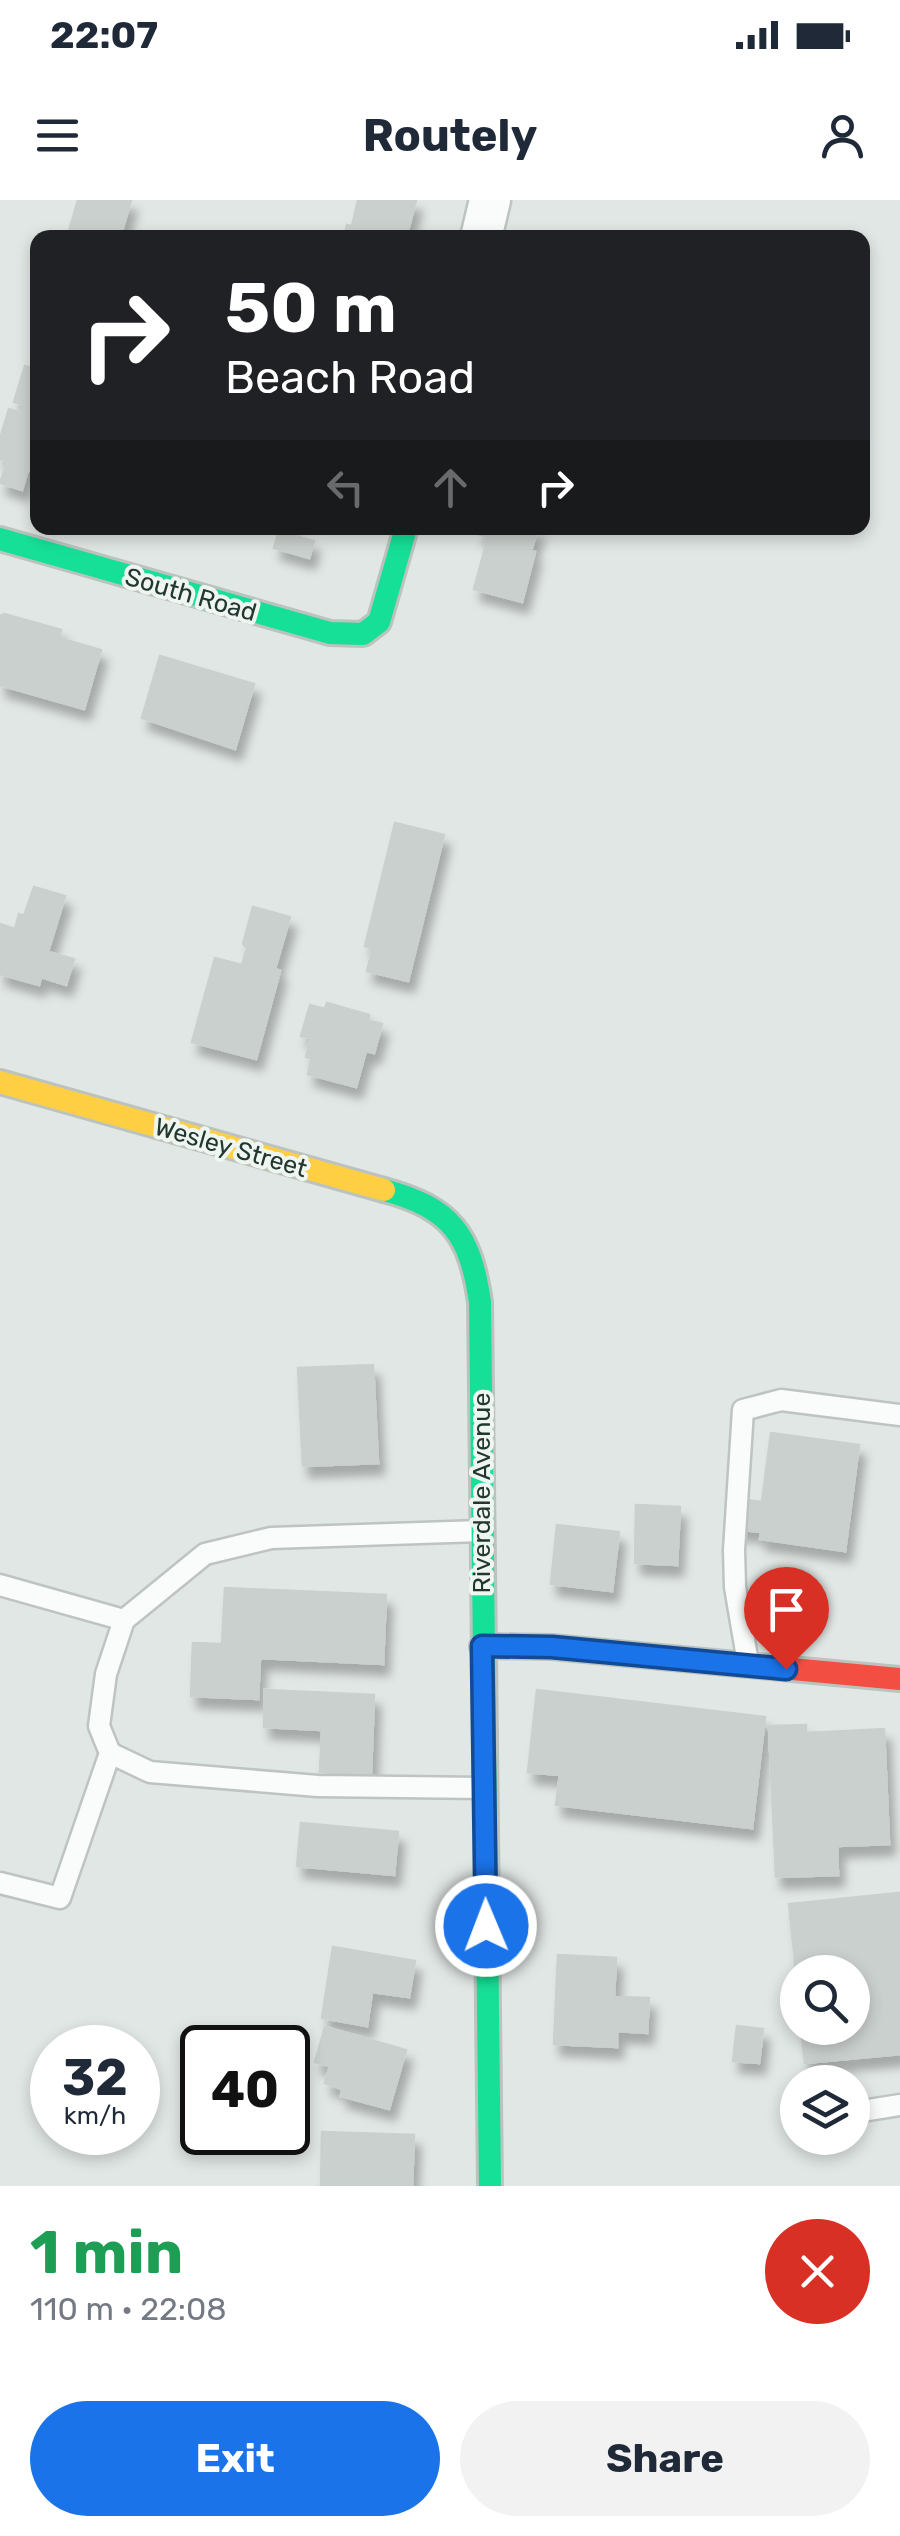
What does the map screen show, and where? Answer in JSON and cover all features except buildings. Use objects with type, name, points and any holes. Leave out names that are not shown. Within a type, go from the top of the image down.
[{"type":"street","points":[[483,230],[490,200]]},
{"type":"street","name":"South Road","points":[[0,539],[330,633],[364,634],[379,622],[404,535]]},
{"type":"street","name":"Wesley Street","points":[[0,1082],[414,1198],[439,1210],[456,1226]]},
{"type":"street","name":"Riverdale Avenue","points":[[456,1226],[474,1258],[480,1302],[490,2186]]},
{"type":"street","points":[[482,1646],[552,1647],[900,1680]]},
{"type":"lane","points":[[748,1665],[735,1587],[734,1550],[744,1410],[781,1400],[900,1415]]},
{"type":"lane","points":[[0,1883],[60,1898],[110,1754],[99,1726],[106,1674],[124,1620],[206,1554],[271,1538],[482,1531]]},
{"type":"lane","points":[[0,1585],[124,1620]]},
{"type":"lane","points":[[110,1754],[150,1772],[318,1786],[484,1788]]},
{"type":"lane","points":[[870,2109],[900,2104]]},
{"type":"traffic: fast","points":[[0,539],[330,633],[363,634],[379,622],[404,535]]},
{"type":"traffic: fast","points":[[384,1190],[426,1206],[453,1227],[470,1258],[480,1302],[490,2186]]},
{"type":"traffic: slow","points":[[0,1082],[384,1190]]},
{"type":"traffic: jam","points":[[482,1646],[552,1647],[900,1679]]},
{"type":"route","points":[[486,1926],[482,1646],[552,1647],[786,1669]]}]
